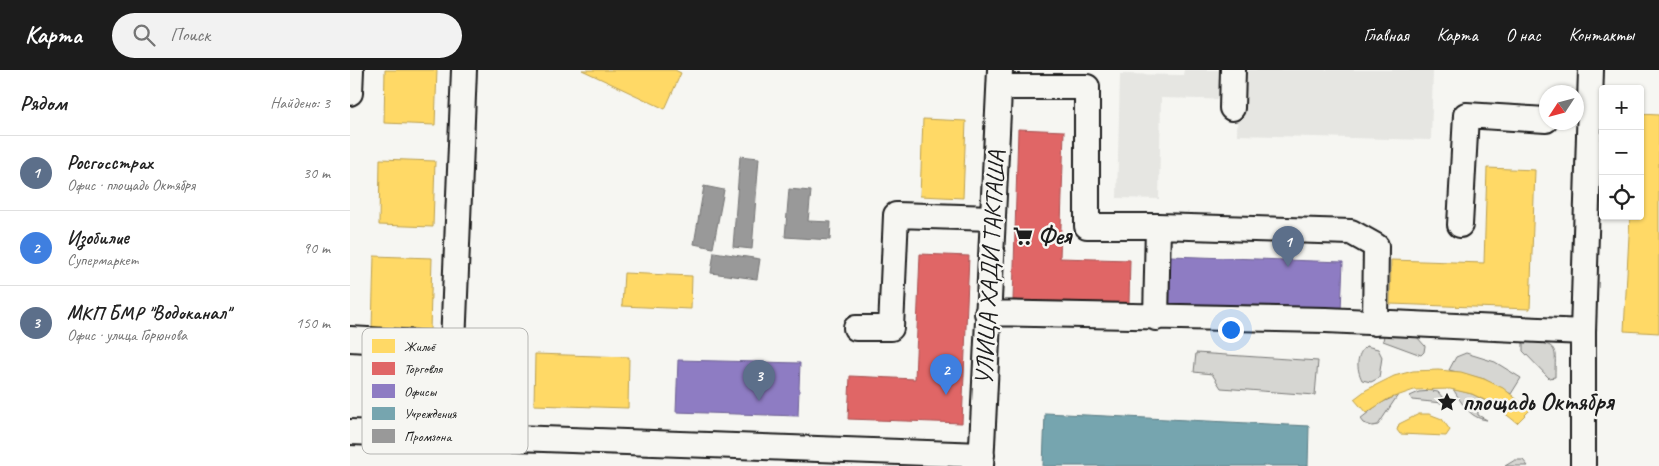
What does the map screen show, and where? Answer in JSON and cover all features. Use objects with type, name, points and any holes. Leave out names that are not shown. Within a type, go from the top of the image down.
[{"type":"street","points":[[350,92],[351,70]]},
{"type":"street","points":[[454,328],[464,70]]},
{"type":"street","points":[[1232,108],[1233,70]]},
{"type":"street","points":[[1584,116],[1591,70]]},
{"type":"street","points":[[1000,78],[1087,87],[1087,226],[1158,226],[1351,232],[1376,246],[1374,323]]},
{"type":"street","name":"УЛИЦА ХАДИ ТАКТАША","points":[[982,460],[987,313],[1000,78]]},
{"type":"street","points":[[1460,225],[1466,115],[1539,120]]},
{"type":"street","points":[[1583,130],[1583,466]]},
{"type":"street","points":[[856,328],[891,328],[896,215],[993,218]]},
{"type":"street","points":[[1156,318],[1158,226]]},
{"type":"street","points":[[987,313],[1374,323],[1583,332]]},
{"type":"street","points":[[528,440],[982,460]]},
{"type":"shaded area","points":[[1184,70],[1433,70],[1431,140],[1237,135],[1238,100],[1161,98],[1159,199],[1117,198],[1120,74],[1183,75]]},
{"type":"shaded area","points":[[1384,335],[1416,336],[1425,346],[1424,352],[1421,355],[1383,341]]},
{"type":"shaded area","points":[[1529,341],[1546,344],[1554,350],[1555,377],[1549,378],[1523,351],[1523,343]]},
{"type":"shaded area","points":[[1366,346],[1378,349],[1382,357],[1379,378],[1371,382],[1362,380],[1358,366],[1360,353]]},
{"type":"shaded area","points":[[1196,353],[1318,361],[1315,395],[1221,388],[1212,374],[1194,372]]},
{"type":"shaded area","points":[[1466,353],[1495,362],[1521,378],[1511,394],[1484,379],[1449,370],[1456,357]]},
{"type":"shaded area","points":[[1453,389],[1472,394],[1493,404],[1485,403],[1478,407],[1478,415],[1487,420],[1471,413]]},
{"type":"shaded area","points":[[1419,392],[1438,392],[1443,398],[1442,403],[1412,400],[1410,396]]},
{"type":"shaded area","points":[[1398,395],[1378,425],[1372,426],[1363,423],[1360,419],[1379,404]]},
{"type":"shaded area","points":[[1515,460],[1523,460],[1528,466],[1505,466]]},
{"type":"building: Жильё","points":[[385,70],[437,70],[435,125],[384,123]]},
{"type":"building: Жильё","points":[[582,70],[675,70],[681,73],[665,109]]},
{"type":"building: Жильё","points":[[1644,114],[1659,115],[1659,333],[1624,331],[1630,220],[1644,220]]},
{"type":"building: Жильё","points":[[923,119],[966,121],[963,198],[920,196]]},
{"type":"building: Жильё","points":[[380,159],[435,161],[433,227],[379,225]]},
{"type":"building: Жильё","points":[[1487,168],[1535,170],[1530,309],[1390,304],[1391,260],[1484,263]]},
{"type":"building: Жильё","points":[[374,256],[432,258],[430,328],[372,328]]},
{"type":"building: Жильё","points":[[624,273],[692,276],[691,309],[622,306]]},
{"type":"building: Жильё","points":[[535,354],[629,357],[628,408],[534,405]]},
{"type":"building: Жильё","points":[[1438,370],[1461,372],[1484,379],[1503,388],[1530,410],[1517,423],[1493,404],[1472,394],[1450,389],[1414,390],[1388,399],[1366,413],[1354,399],[1366,390],[1394,376],[1413,371]]},
{"type":"building: Жильё","points":[[1419,414],[1429,414],[1442,419],[1450,430],[1446,436],[1400,434],[1397,430],[1399,424]]},
{"type":"building: Торговля","points":[[1018,129],[1064,131],[1060,258],[1130,260],[1129,303],[1013,300]]},
{"type":"building: Торговля","points":[[920,254],[969,256],[962,423],[848,419],[850,376],[915,379]]},
{"type":"building: Офисы","points":[[1170,256],[1343,262],[1341,311],[1169,305]]},
{"type":"building: Офисы","points":[[678,360],[800,363],[798,416],[676,412]]},
{"type":"building: Учреждения","points":[[1045,413],[1309,426],[1308,466],[1043,466]]},
{"type":"building: Промзона","points":[[740,156],[759,158],[752,249],[733,247]]},
{"type":"building: Промзона","points":[[704,186],[724,190],[713,248],[694,244]]},
{"type":"building: Промзона","points":[[789,189],[811,191],[808,221],[831,222],[830,240],[785,237]]},
{"type":"building: Промзона","points":[[714,252],[760,259],[757,279],[711,273]]},
{"type":"place","name":"Фея","points":[[1023,236]]},
{"type":"place","name":"Росгосстрах","points":[[1288,267]]},
{"type":"place","name":"Изобилие","points":[[946,395]]},
{"type":"place","name":"МКП БМР \"Водоканал\"","points":[[759,401]]},
{"type":"place","name":"площадь Октября","points":[[1447,402]]}]
